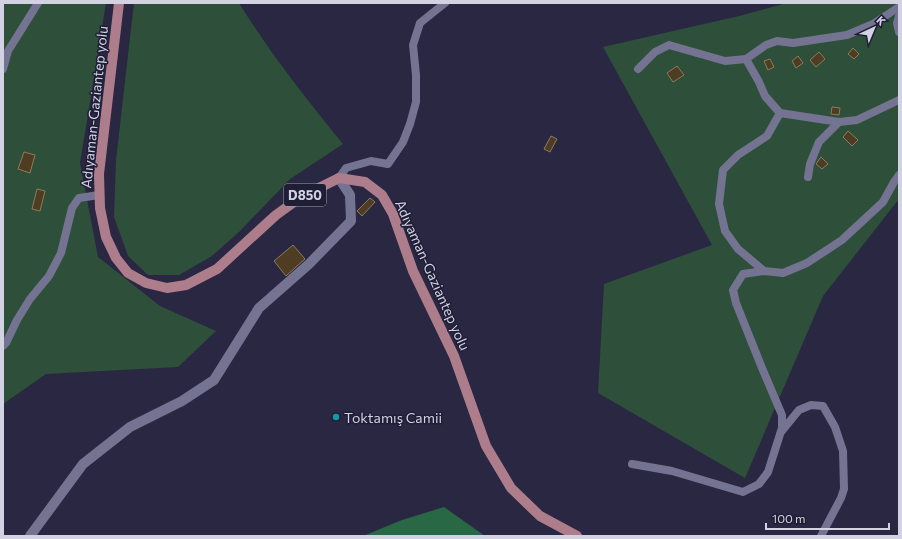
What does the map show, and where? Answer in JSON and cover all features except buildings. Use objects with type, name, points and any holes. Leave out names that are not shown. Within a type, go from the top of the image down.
[{"type":"main road","name":"Adıyaman-Gaziantep yolu","points":[[119,3],[99,174],[99,195],[106,237],[116,258],[128,273],[146,283],[167,288],[186,284],[217,268],[276,215],[301,197],[339,178],[365,182],[382,195],[393,214],[413,271],[454,356],[486,446],[511,488],[540,516],[577,536]]},
{"type":"street","points":[[3,69],[8,51],[38,3]]},
{"type":"street","points":[[30,536],[83,464],[130,427],[182,401],[214,380],[258,308],[309,264],[351,221],[350,195],[339,178],[346,168],[371,162],[388,164],[403,142],[416,102],[416,75],[413,45],[420,23],[445,3]]},
{"type":"street","points":[[638,69],[654,52],[669,45],[725,61],[746,59],[766,45],[777,41],[793,43],[804,40],[847,35],[873,24],[899,7]]},
{"type":"street","points":[[899,16],[897,23],[899,32]]},
{"type":"street","points":[[746,59],[765,96],[780,113],[839,122],[857,120],[899,100]]},
{"type":"street","points":[[764,271],[738,249],[725,230],[719,204],[724,170],[738,155],[767,136],[780,113]]},
{"type":"street","points":[[808,176],[810,164],[819,142],[839,122]]},
{"type":"street","points":[[632,464],[672,471],[743,492],[759,484],[768,472],[781,433],[782,415],[736,303],[733,290],[743,274],[764,271],[783,273],[807,263],[842,240],[882,202],[899,175]]},
{"type":"street","points":[[3,346],[30,299],[49,276],[61,254],[72,208],[78,198],[99,195]]},
{"type":"street","points":[[781,433],[799,410],[811,404],[823,406],[835,427],[843,451],[844,489],[841,498],[821,536]]},
{"type":"green space","points":[[3,3],[106,3],[80,163],[98,257],[160,306],[216,331],[178,367],[46,374],[3,404]]},
{"type":"green space","points":[[134,3],[239,3],[263,40],[343,144],[290,179],[240,231],[212,256],[179,275],[148,275],[128,256],[114,217],[116,160]]},
{"type":"green space","points":[[787,3],[899,3],[899,199],[823,296],[745,478],[598,393],[604,284],[712,245],[603,47],[739,16]]},
{"type":"green space","points":[[444,507],[485,536],[363,536],[402,520]]},
{"type":"place","name":"Toktamış Camii","points":[[336,417]]}]
